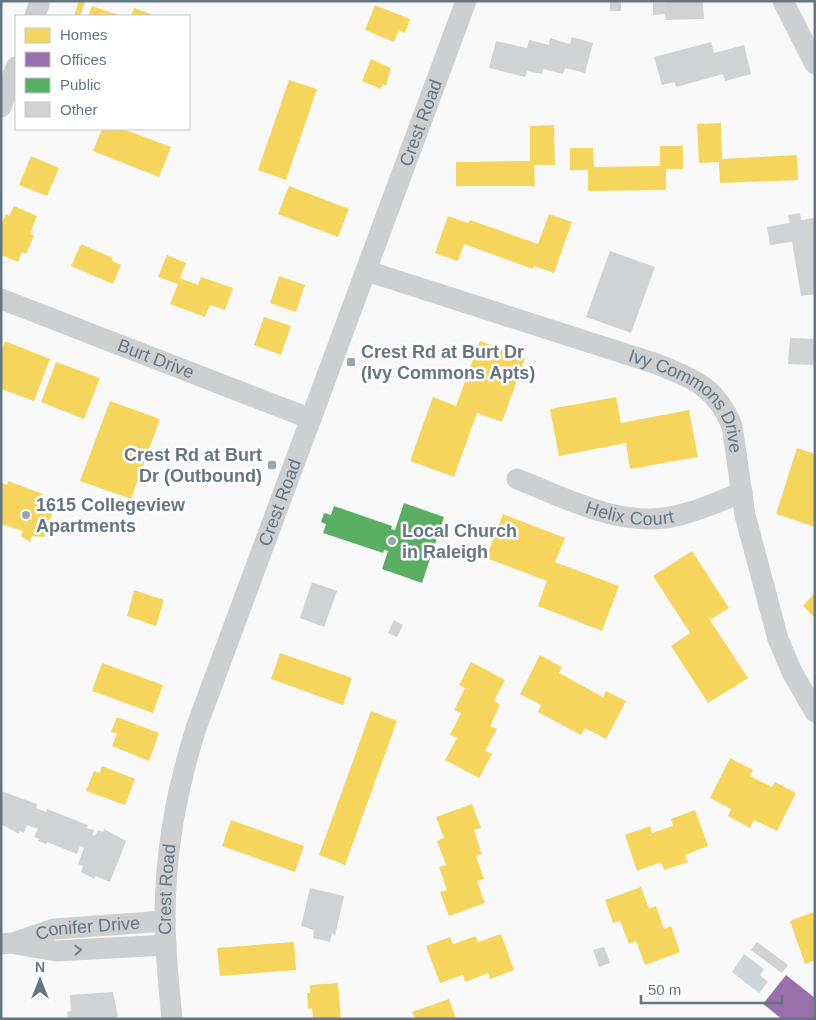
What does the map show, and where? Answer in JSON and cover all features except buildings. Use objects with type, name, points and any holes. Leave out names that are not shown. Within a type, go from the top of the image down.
[{"type":"street","points":[[35,15],[40,1]]},
{"type":"street","name":"Crest Road","points":[[172,1019],[165,921],[170,836],[179,786],[196,728],[466,1]]},
{"type":"street","points":[[785,2],[815,64]]},
{"type":"street","points":[[1,108],[15,70]]},
{"type":"street","name":"Ivy Commons Drive","points":[[367,271],[598,343],[658,364],[700,382],[712,393],[727,414],[736,441],[742,492],[754,552],[778,639],[792,672],[815,712]]},
{"type":"street","name":"Burt Drive","points":[[1,299],[311,419]]},
{"type":"street","name":"Helix Court","points":[[518,479],[600,511],[628,518],[654,519],[679,516],[742,492]]},
{"type":"street","name":"Conifer Drive","points":[[7,944],[54,929],[165,921]]},
{"type":"street","name":"Conifer Drive","points":[[7,944],[56,951],[166,945]]},
{"type":"shaded area","points":[[744,954],[764,969],[760,975],[768,982],[759,993],[732,972]]},
{"type":"place","name":"Crest Rd at Burt Dr (Ivy Commons Apts)","points":[[351,362]]},
{"type":"place","name":"Crest Rd at Burt Dr (Outbound)","points":[[272,465]]},
{"type":"place","name":"1615 Collegeview Apartments","points":[[26,515]]},
{"type":"place","name":"Local Church in Raleigh","points":[[392,541]]}]
